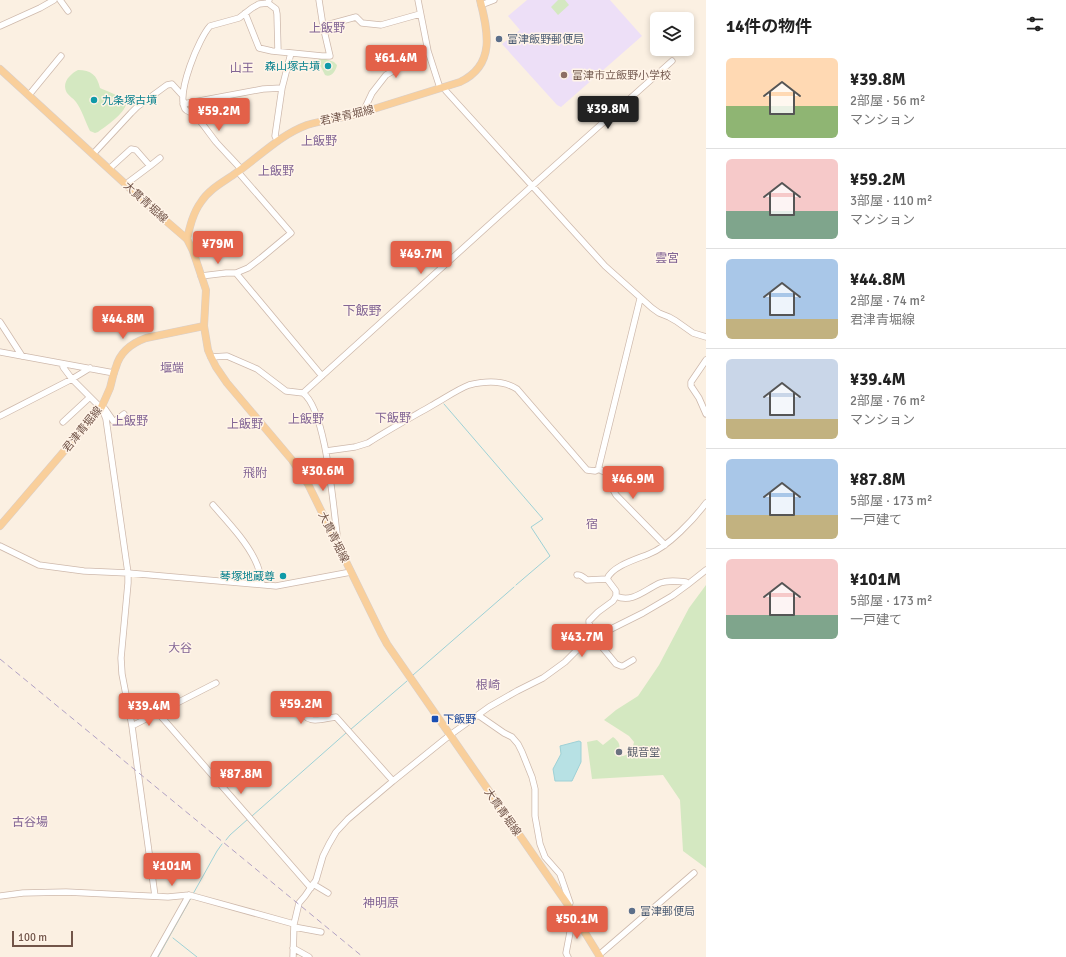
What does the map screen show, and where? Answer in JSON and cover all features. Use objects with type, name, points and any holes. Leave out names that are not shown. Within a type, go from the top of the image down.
[{"type":"main road","name":"君津青堀線","points":[[187,239],[195,211],[201,201],[213,189],[239,171],[277,140],[308,125],[364,112],[460,82],[472,75],[484,59],[488,40],[481,2]]},
{"type":"main road","name":"大貫青堀線","points":[[0,69],[187,239],[193,251],[206,294],[204,326],[208,350],[216,367],[299,470],[308,484],[384,638],[568,906],[599,956]]},
{"type":"main road","name":"君津青堀線","points":[[0,526],[101,407],[110,387],[120,357],[129,347],[146,338],[204,326]]},
{"type":"street","points":[[0,26],[54,0]]},
{"type":"street","points":[[60,0],[68,11]]},
{"type":"street","points":[[245,13],[259,48],[330,56],[319,0]]},
{"type":"street","points":[[418,0],[428,51],[442,88],[605,266],[640,299],[659,313],[676,320],[693,333],[706,337]]},
{"type":"street","points":[[481,2],[494,0]]},
{"type":"street","points":[[201,276],[236,273],[248,268],[291,233],[195,116],[185,109],[182,95],[190,63],[202,37],[210,26],[239,18],[259,4],[269,1],[276,9],[277,14],[278,51]]},
{"type":"street","points":[[323,26],[356,17],[362,23],[381,25],[420,14]]},
{"type":"street","points":[[364,112],[372,93],[386,75],[428,51]]},
{"type":"street","points":[[277,140],[275,136],[282,88],[291,52]]},
{"type":"street","points":[[29,95],[61,56]]},
{"type":"street","points":[[303,393],[672,61]]},
{"type":"street","points":[[94,154],[134,110],[167,85],[172,84],[182,95]]},
{"type":"street","points":[[183,104],[263,89],[282,88]]},
{"type":"street","points":[[109,168],[131,149],[136,150],[150,166]]},
{"type":"street","points":[[126,184],[160,158]]},
{"type":"street","points":[[236,273],[322,376]]},
{"type":"street","points":[[599,468],[640,299]]},
{"type":"street","points":[[0,322],[22,356]]},
{"type":"street","points":[[2,351],[62,364],[114,372]]},
{"type":"street","points":[[211,357],[227,356],[257,369],[286,391],[303,393],[310,400],[322,431],[326,451],[337,534],[336,541]]},
{"type":"street","points":[[706,360],[691,382],[691,386],[699,398],[706,414]]},
{"type":"street","points":[[62,364],[62,367],[72,379],[113,421],[116,421],[124,414]]},
{"type":"street","points":[[0,416],[72,379],[90,368]]},
{"type":"street","points":[[326,451],[355,447],[368,443],[468,386],[490,382],[512,385],[587,470],[595,471],[599,468]]},
{"type":"street","points":[[63,422],[90,396]]},
{"type":"street","points":[[101,407],[106,418],[114,468],[118,512],[128,572],[121,658],[122,674],[132,726],[155,896]]},
{"type":"street","points":[[599,468],[602,471],[614,475],[612,488],[616,495],[665,545]]},
{"type":"street","points":[[577,575],[582,576],[587,580],[607,579],[617,568],[652,553],[665,545],[706,503]]},
{"type":"street","points":[[213,505],[247,546],[255,560],[262,584]]},
{"type":"street","points":[[0,546],[39,565],[276,586],[351,572]]},
{"type":"street","points":[[293,957],[294,925],[299,903],[312,886],[323,856],[336,832],[363,805],[450,735],[489,707],[543,678],[593,639],[672,596],[706,570]]},
{"type":"street","points":[[607,579],[616,591],[616,596],[613,601],[588,621],[590,634],[618,665],[625,665],[633,660]]},
{"type":"street","points":[[616,596],[621,599],[631,598],[660,583],[669,581],[686,582],[687,585]]},
{"type":"street","points":[[132,726],[216,683]]},
{"type":"street","points":[[304,697],[301,701],[303,714],[306,718],[323,720],[336,717],[393,781]]},
{"type":"street","points":[[158,713],[312,886],[328,893]]},
{"type":"street","points":[[478,715],[512,737],[522,752],[535,789],[535,816],[540,844],[544,857],[560,874],[570,903],[568,906]]},
{"type":"street","points":[[599,956],[694,873]]},
{"type":"street","points":[[0,896],[23,893],[66,892],[168,897],[189,895],[320,932]]},
{"type":"street","points":[[154,957],[189,895]]},
{"type":"street","points":[[568,957],[566,954],[571,927],[578,922]]},
{"type":"street","points":[[293,948],[308,957]]},
{"type":"shaded area","name":"富津市立飯野小学校","points":[[527,0],[610,0],[642,36],[561,107],[557,105],[502,44],[520,30],[508,16]]},
{"type":"green space","points":[[558,0],[565,0],[569,5],[558,15],[551,7]]},
{"type":"green space","points":[[323,58],[334,62],[337,65],[336,70],[329,76],[325,75],[321,67],[317,66],[319,59]]},
{"type":"green space","points":[[78,70],[93,74],[100,88],[117,95],[125,101],[126,104],[124,109],[116,118],[95,133],[90,131],[78,105],[65,89],[67,79]]},
{"type":"green space","points":[[706,585],[706,868],[683,851],[680,800],[663,775],[592,779],[587,742],[597,740],[603,745],[613,737],[617,740],[619,745],[619,748],[615,752],[616,756],[626,755],[632,749],[634,742],[629,736],[604,720],[616,710],[638,696],[659,665],[689,608]]},
{"type":"water","points":[[579,741],[581,742],[581,762],[572,781],[555,781],[553,769],[561,754],[560,746]]},
{"type":"waterway","points":[[444,404],[543,519],[531,527],[550,556],[516,585]]},
{"type":"waterway","points":[[413,675],[514,587]]},
{"type":"waterway","points":[[350,730],[407,681]]},
{"type":"waterway","points":[[252,816],[346,733]]},
{"type":"waterway","points":[[226,840],[248,819]]},
{"type":"waterway","points":[[193,894],[222,844]]},
{"type":"waterway","points":[[158,957],[191,898]]},
{"type":"waterway","points":[[173,938],[197,957]]},
{"type":"railway","points":[[0,659],[363,957]]},
{"type":"place","name":"富津飯野郵便局","points":[[499,39]]},
{"type":"place","name":"森山塚古墳","points":[[328,66]]},
{"type":"place","name":"富津市立飯野小学校","points":[[564,75]]},
{"type":"place","name":"九条塚古墳","points":[[94,100]]},
{"type":"place","name":"琴塚地蔵尊","points":[[283,576]]},
{"type":"place","name":"下飯野","points":[[435,719]]},
{"type":"place","name":"観音堂","points":[[619,752]]},
{"type":"place","name":"富津郵便局","points":[[632,911]]},
{"type":"district","name":"上飯野","points":[[327,28]]},
{"type":"district","name":"山王","points":[[242,68]]},
{"type":"district","name":"上飯野","points":[[319,141]]},
{"type":"district","name":"上飯野","points":[[276,171]]},
{"type":"district","name":"雲宮","points":[[667,258]]},
{"type":"district","name":"下飯野","points":[[362,310]]},
{"type":"district","name":"堰端","points":[[172,368]]},
{"type":"district","name":"下飯野","points":[[393,418]]},
{"type":"district","name":"上飯野","points":[[306,419]]},
{"type":"district","name":"上飯野","points":[[130,421]]},
{"type":"district","name":"上飯野","points":[[245,424]]},
{"type":"district","name":"飛附","points":[[255,473]]},
{"type":"district","name":"宿","points":[[592,524]]},
{"type":"district","name":"大谷","points":[[180,648]]},
{"type":"district","name":"根崎","points":[[488,685]]},
{"type":"district","name":"古谷場","points":[[30,822]]},
{"type":"district","name":"神明原","points":[[381,903]]}]
